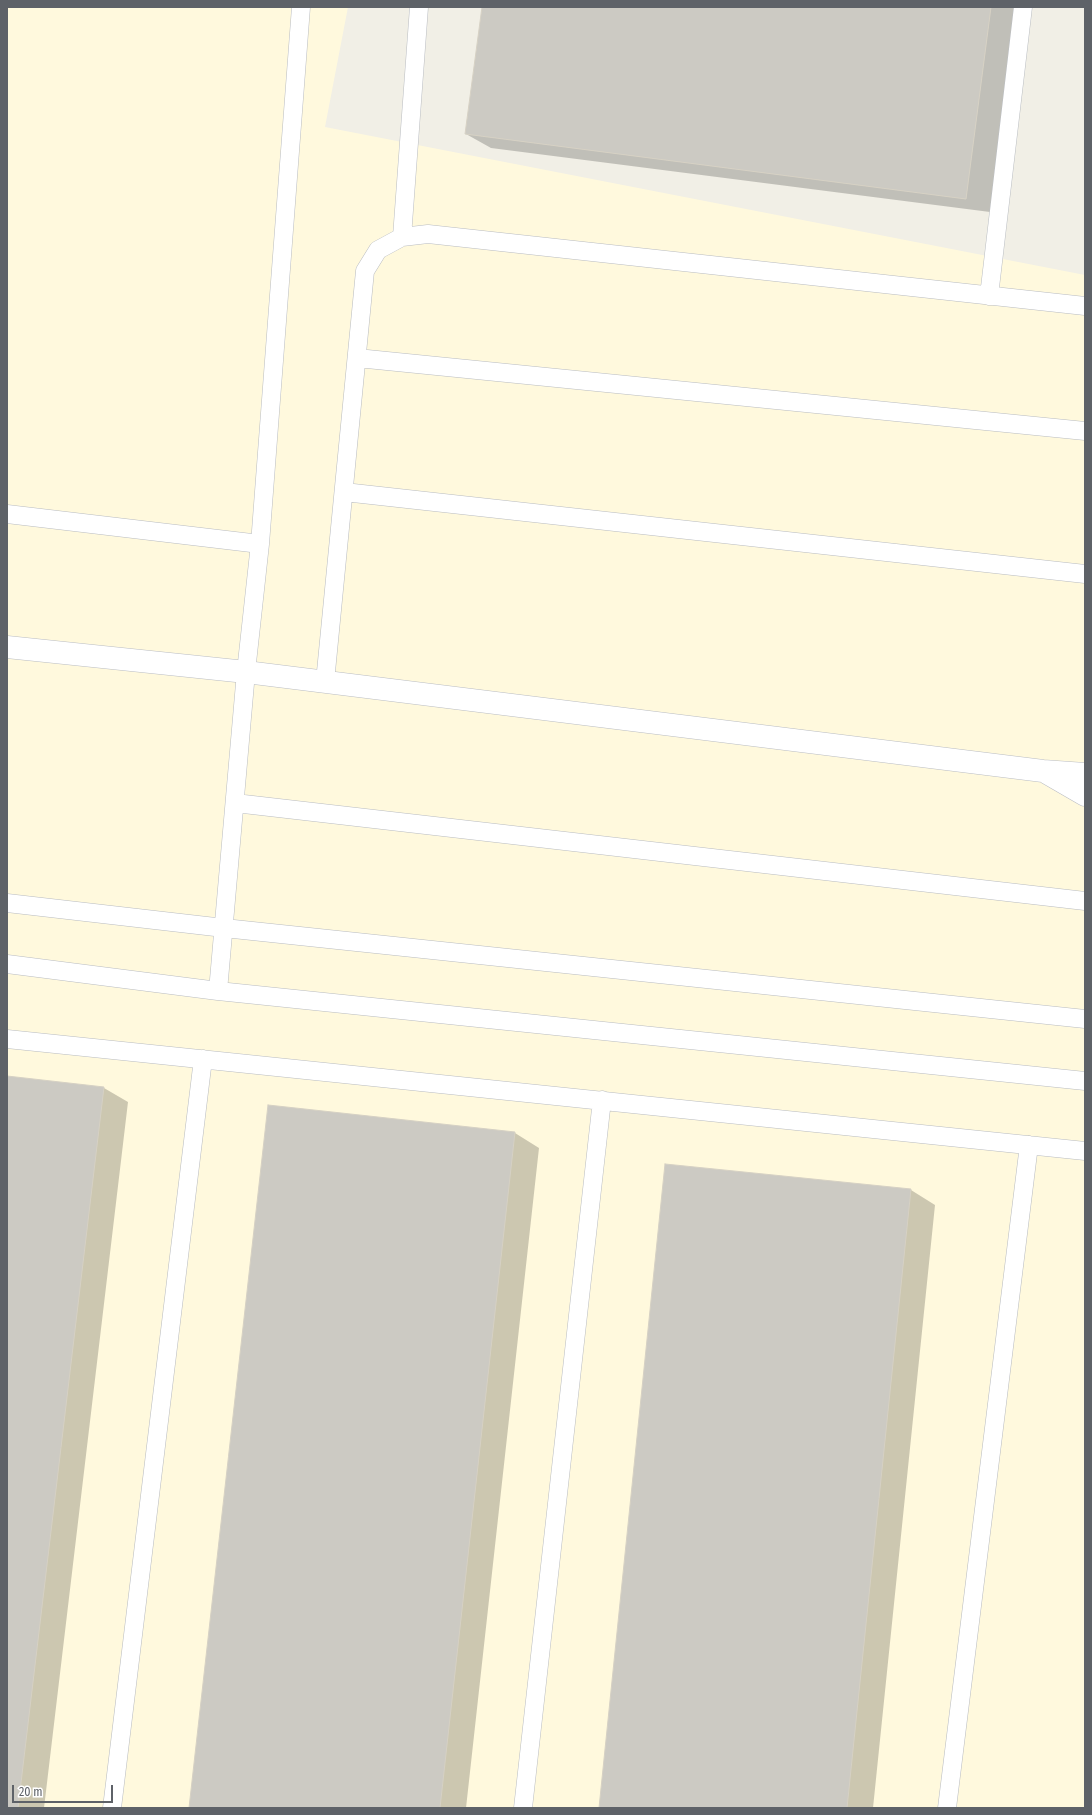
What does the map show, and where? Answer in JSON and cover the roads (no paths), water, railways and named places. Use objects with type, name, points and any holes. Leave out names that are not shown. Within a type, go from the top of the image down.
[{"type":"street","points":[[7,647],[246,672],[1085,774]]},
{"type":"street","points":[[1043,770],[1085,796]]},
{"type":"lane","points":[[218,991],[246,672],[260,544],[301,7]]},
{"type":"lane","points":[[402,237],[419,7]]},
{"type":"lane","points":[[989,296],[1023,7]]},
{"type":"lane","points":[[325,682],[365,271],[378,250],[402,237],[428,234],[1085,306]]},
{"type":"lane","points":[[357,358],[1085,431]]},
{"type":"lane","points":[[344,492],[1085,574]]},
{"type":"lane","points":[[7,514],[260,544]]},
{"type":"lane","points":[[235,804],[1085,901]]},
{"type":"lane","points":[[7,903],[224,928],[1085,1019]]},
{"type":"lane","points":[[7,964],[218,991],[1085,1081]]},
{"type":"lane","points":[[7,1040],[1085,1150]]},
{"type":"lane","points":[[112,1808],[203,1059]]},
{"type":"lane","points":[[523,1808],[602,1100]]},
{"type":"lane","points":[[947,1808],[1029,1145]]}]
